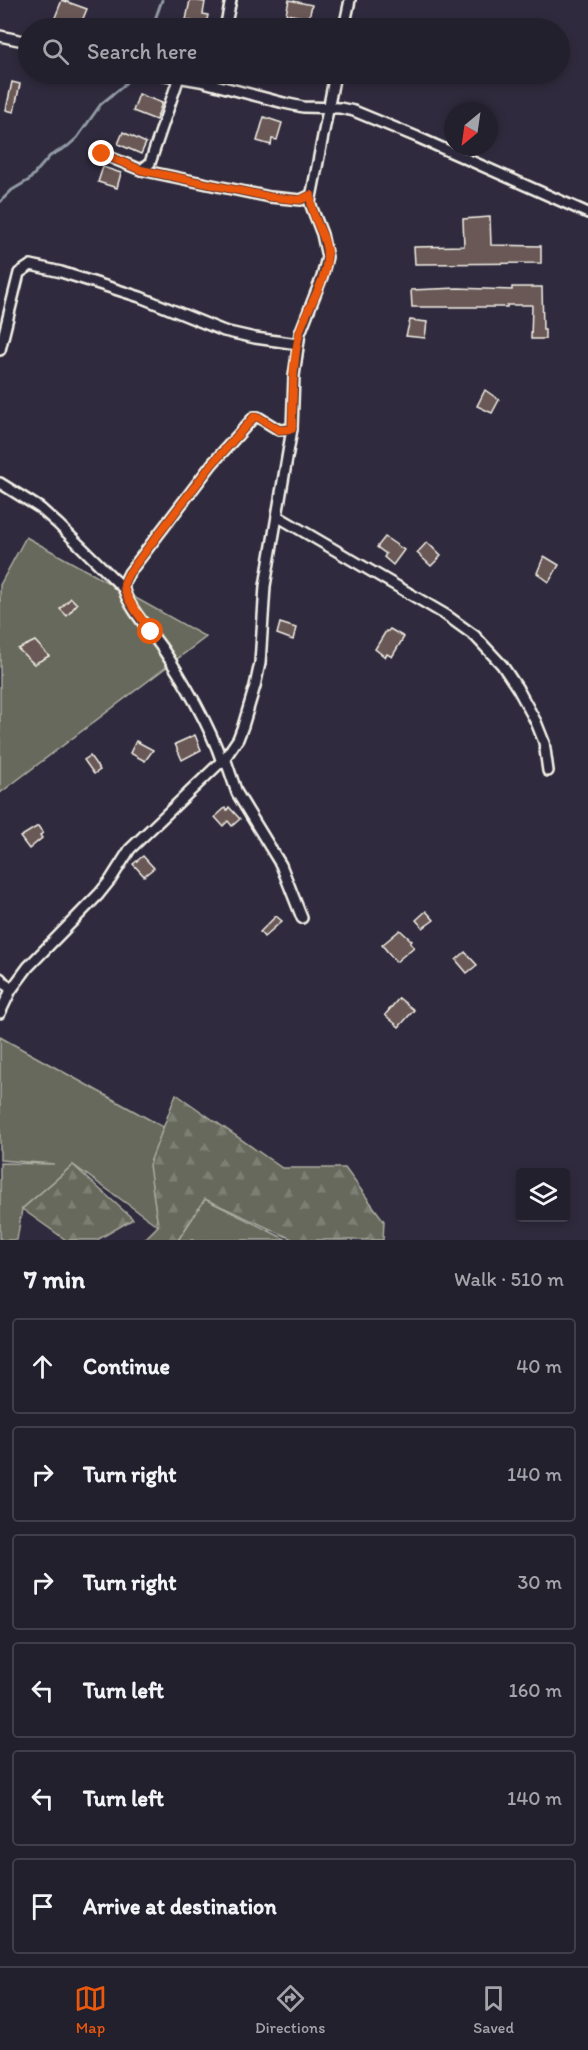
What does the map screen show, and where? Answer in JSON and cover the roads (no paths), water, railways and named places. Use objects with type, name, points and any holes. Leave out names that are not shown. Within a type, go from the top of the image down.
[{"type":"street","points":[[227,18],[231,0]]},
{"type":"street","points":[[346,18],[350,0]]},
{"type":"street","points":[[0,36],[18,40]]},
{"type":"street","points":[[141,170],[150,164],[177,84]]},
{"type":"street","points":[[210,84],[284,103],[346,109],[417,137],[588,213]]},
{"type":"street","points":[[0,1013],[11,990],[28,967],[105,886],[130,849],[224,760],[238,739],[260,663],[265,586],[292,429],[294,376],[300,333],[322,277],[327,257],[322,234],[312,209],[311,195],[333,84]]},
{"type":"street","points":[[102,154],[141,170],[288,200],[300,200],[311,195]]},
{"type":"street","points":[[0,350],[19,273],[32,265],[140,297],[224,331],[298,344]]},
{"type":"street","points":[[124,589],[124,584],[134,567],[212,464],[254,417],[258,417],[279,430],[292,429]]},
{"type":"street","points":[[0,483],[49,516],[124,589],[192,700],[224,760],[237,793],[281,865],[302,918]]},
{"type":"street","points":[[277,516],[446,615],[475,636],[502,665],[536,722],[544,742],[548,771]]},
{"type":"street","points":[[0,978],[11,990]]},
{"type":"waterway","points":[[156,18],[162,0]]},
{"type":"waterway","points":[[0,202],[12,190],[29,180],[50,156],[77,138],[101,104],[125,84]]}]
